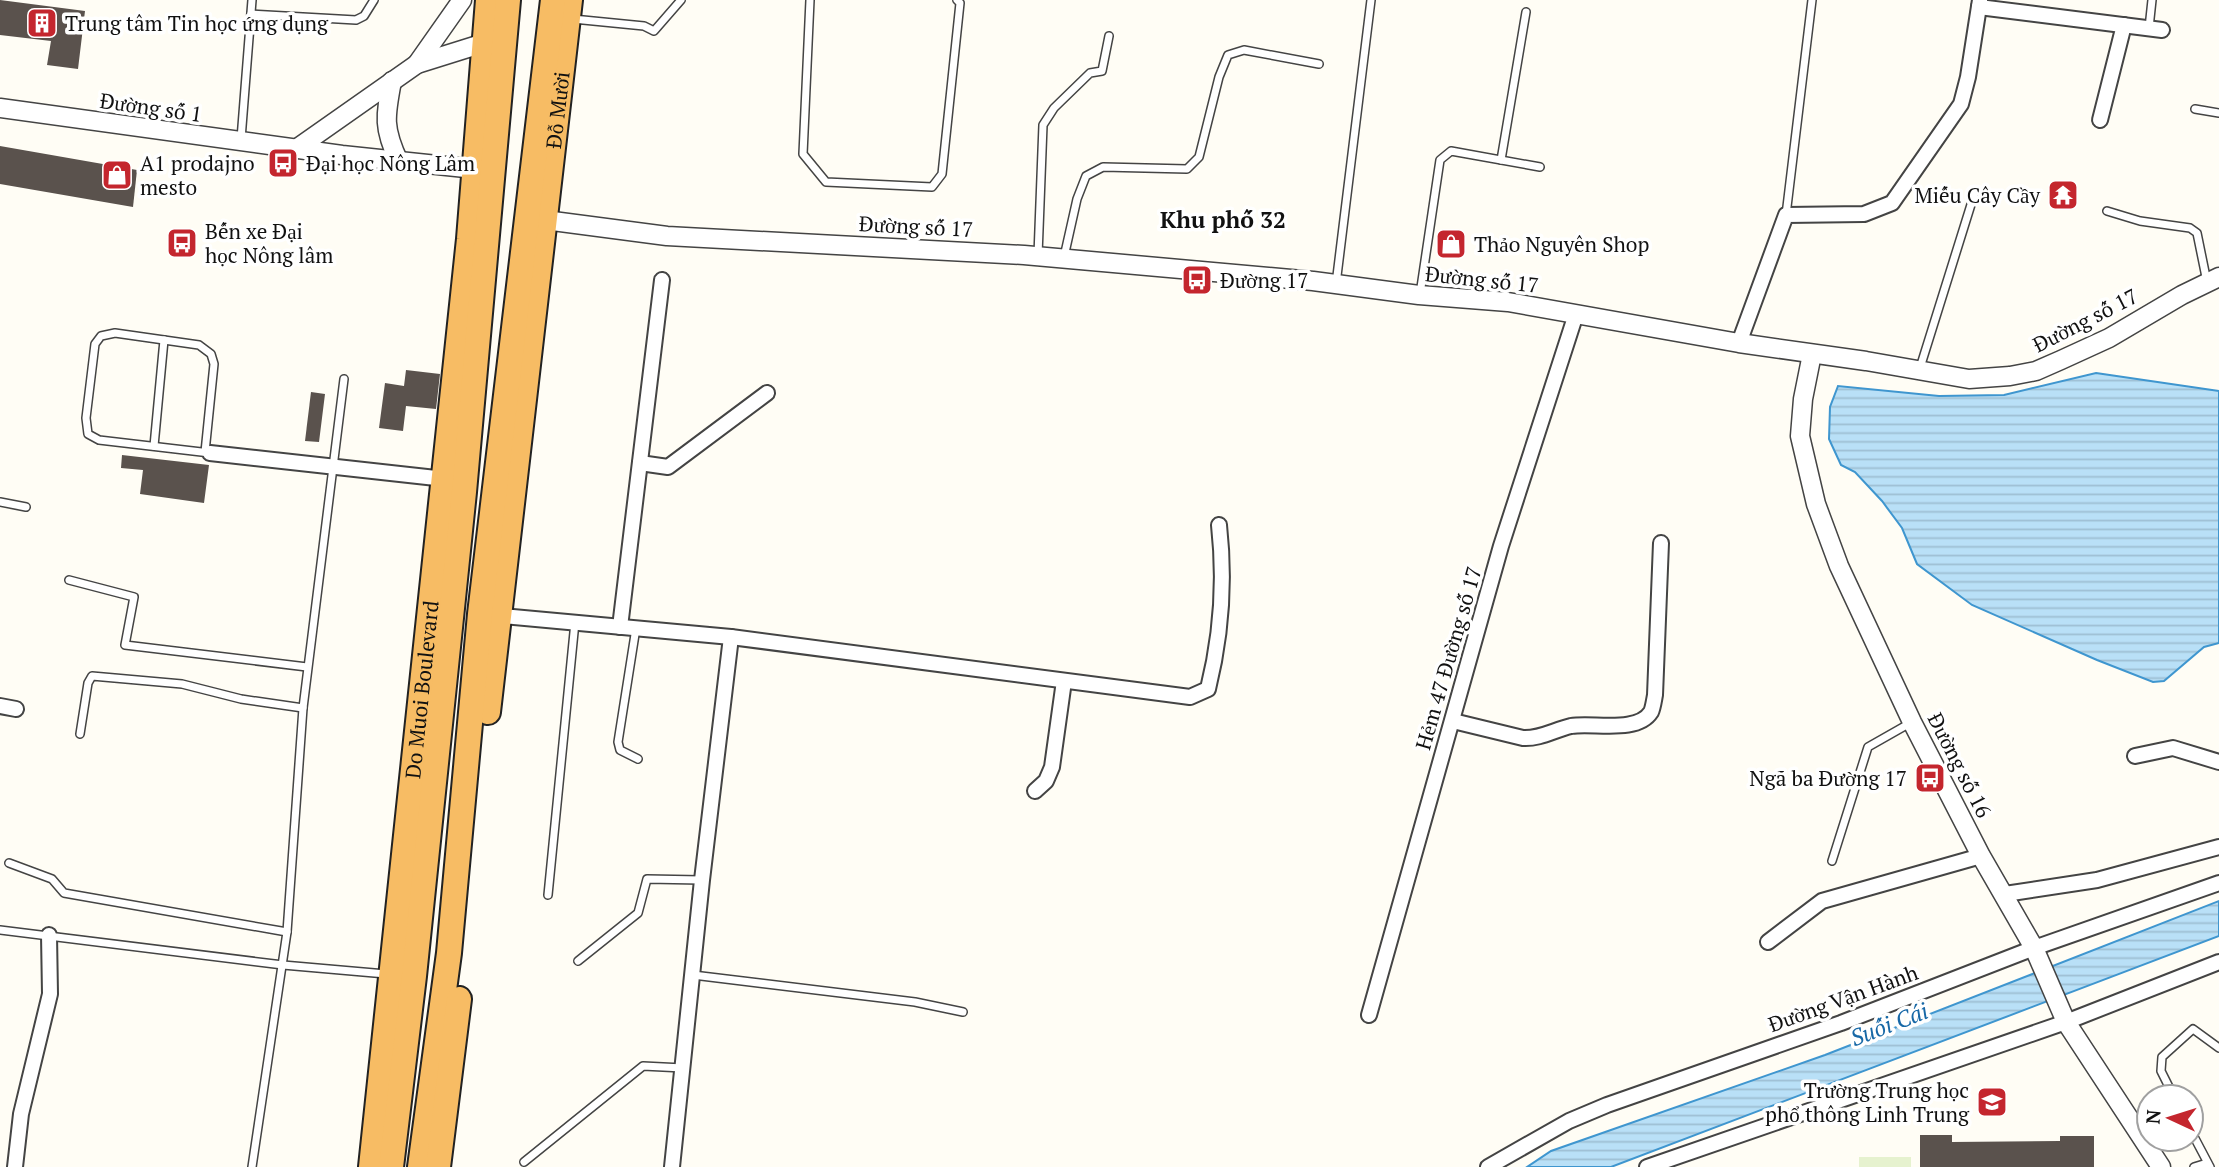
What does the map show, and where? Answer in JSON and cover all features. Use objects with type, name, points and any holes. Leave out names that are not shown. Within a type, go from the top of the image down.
[{"type":"highway","points":[[488,0],[495,44]]},
{"type":"highway","points":[[420,1167],[449,953],[536,220],[480,214],[476,169],[495,44],[508,0]]},
{"type":"highway","name":"Đỗ Mười","points":[[536,220],[561,9]]},
{"type":"highway","points":[[495,44],[556,52]]},
{"type":"highway","points":[[476,169],[542,177]]},
{"type":"highway","name":"Do Muoi Boulevard","points":[[391,1167],[403,975],[445,479],[480,214]]},
{"type":"highway","name":"Do Muoi Boulevard","points":[[371,1167],[403,975],[464,492],[480,214]]},
{"type":"highway","points":[[438,1167],[454,1050],[489,614]]},
{"type":"street","points":[[296,149],[417,64],[462,0]]},
{"type":"street","points":[[1739,343],[1786,215],[1864,214],[1892,203],[1961,104],[1980,4],[2156,30]]},
{"type":"street","points":[[2100,120],[2124,26]]},
{"type":"street","points":[[417,64],[495,44]]},
{"type":"street","points":[[393,81],[386,114],[388,138],[398,162]]},
{"type":"street","name":"Đường số 1","points":[[0,108],[241,142],[476,169]]},
{"type":"street","points":[[476,169],[480,214]]},
{"type":"street","name":"Đường số 17","points":[[536,220],[667,236],[1064,258],[1508,302],[1739,343],[1969,379],[2010,376],[2036,370],[2109,338],[2213,280]]},
{"type":"street","points":[[620,627],[662,280]]},
{"type":"street","name":"Hẻm 47 Đường số 17","points":[[1369,1015],[1501,546],[1576,314]]},
{"type":"street","name":"Đường số 16","points":[[1812,354],[1802,399],[1800,436],[1816,504],[1839,566],[1912,722],[1981,856],[2037,955],[2062,1014],[2161,1167]]},
{"type":"street","points":[[640,463],[668,467],[767,393]]},
{"type":"street","points":[[208,452],[445,479]]},
{"type":"street","points":[[489,614],[731,637],[1190,697],[1208,689],[1216,657],[1222,555],[1219,525]]},
{"type":"street","points":[[1453,721],[1533,738],[1573,726],[1611,726],[1642,720],[1651,711],[1655,695],[1661,543]]},
{"type":"street","points":[[672,1167],[731,637]]},
{"type":"street","points":[[1035,791],[1046,781],[1052,767],[1064,681]]},
{"type":"street","points":[[0,706],[16,709]]},
{"type":"street","points":[[2135,756],[2173,748],[2219,762]]},
{"type":"street","points":[[2004,894],[2097,880],[2219,847]]},
{"type":"street","points":[[1768,942],[1822,901],[1981,856]]},
{"type":"street","name":"Đường Vận Hành","points":[[1488,1167],[1569,1121],[1607,1105],[2037,955],[2219,883]]},
{"type":"street","points":[[15,1167],[21,1114],[50,994],[49,935]]},
{"type":"street","points":[[1647,1167],[2062,1014],[2219,962]]},
{"type":"lane","points":[[241,142],[252,0]]},
{"type":"lane","points":[[251,14],[356,20],[364,16],[374,0]]},
{"type":"lane","points":[[561,9],[644,26],[654,31],[681,0]]},
{"type":"lane","points":[[810,0],[803,154],[826,182],[932,187],[942,174],[960,4],[957,0]]},
{"type":"lane","points":[[1336,284],[1371,0]]},
{"type":"lane","points":[[1786,215],[1812,0]]},
{"type":"lane","points":[[2152,0],[2156,30]]},
{"type":"lane","points":[[1501,160],[1525,12]]},
{"type":"lane","points":[[1038,256],[1043,125],[1054,107],[1090,73],[1102,71],[1109,36]]},
{"type":"lane","points":[[1064,258],[1077,199],[1086,176],[1103,167],[1187,169],[1199,157],[1219,77],[1228,55],[1244,50],[1319,64]]},
{"type":"lane","points":[[2195,109],[2219,113]]},
{"type":"lane","points":[[1419,295],[1440,160],[1451,151],[1539,167]]},
{"type":"lane","points":[[1919,372],[1974,195]]},
{"type":"lane","points":[[2108,211],[2140,221],[2190,228],[2197,233],[2213,280]]},
{"type":"lane","points":[[115,333],[164,340],[204,346],[214,359],[208,452],[94,439],[86,429],[86,418],[96,344],[101,336],[115,333]]},
{"type":"lane","points":[[154,446],[164,340]]},
{"type":"lane","points":[[252,1167],[287,932],[307,667],[344,379]]},
{"type":"lane","points":[[0,502],[26,507]]},
{"type":"lane","points":[[69,580],[134,597],[125,645],[307,667]]},
{"type":"lane","points":[[548,895],[575,622]]},
{"type":"lane","points":[[636,628],[618,742],[620,750],[638,759]]},
{"type":"lane","points":[[80,734],[88,683],[92,676],[182,684],[241,699],[303,708]]},
{"type":"lane","points":[[1832,861],[1868,747],[1912,722]]},
{"type":"lane","points":[[9,863],[52,879],[64,893],[287,932]]},
{"type":"lane","points":[[578,961],[638,913],[647,878],[702,880]]},
{"type":"lane","points":[[0,930],[283,965],[403,975]]},
{"type":"lane","points":[[693,975],[915,1002],[962,1012]]},
{"type":"lane","points":[[2167,1083],[2161,1071],[2162,1056],[2193,1029],[2219,1048]]},
{"type":"lane","points":[[524,1162],[643,1066],[684,1068]]},
{"type":"lane","points":[[2194,1167],[2208,1165]]},
{"type":"green space","points":[[1859,1157],[1911,1157],[1911,1167],[1859,1167]]},
{"type":"water","points":[[2096,373],[2219,391],[2219,643],[2204,647],[2164,681],[2153,682],[2097,660],[1972,605],[1917,564],[1902,528],[1855,472],[1841,465],[1829,439],[1830,407],[1838,386],[1939,396],[2004,395]]},
{"type":"water","points":[[2219,901],[2219,936],[1611,1167],[1527,1167],[1551,1151],[1825,1055]]},
{"type":"building","name":"Trung tâm Tin học ứng dụng","points":[[0,0],[85,11],[78,69],[47,65],[51,41],[0,35]]},
{"type":"building","points":[[0,146],[137,170],[133,207],[0,184]]},
{"type":"building","points":[[406,370],[440,374],[436,409],[406,406],[403,431],[379,428],[385,383],[404,386]]},
{"type":"building","points":[[311,392],[325,394],[319,442],[305,441]]},
{"type":"building","points":[[122,455],[209,465],[204,503],[140,494],[143,470],[121,468]]},
{"type":"building","points":[[1920,1135],[1952,1135],[1952,1142],[2060,1141],[2060,1136],[2094,1136],[2094,1167],[1920,1167]]},
{"type":"place","name":"Trung tâm Tin học ứng dụng","points":[[42,23]]},
{"type":"place","name":"Đại học Nông Lâm","points":[[283,163]]},
{"type":"place","name":"A1 prodajno mesto","points":[[117,175]]},
{"type":"place","name":"Miếu Cây Cầy","points":[[2063,195]]},
{"type":"place","name":"Bến xe Đại học Nông lâm","points":[[182,243]]},
{"type":"place","name":"Thảo Nguyên Shop","points":[[1451,244]]},
{"type":"place","name":"Đường 17","points":[[1197,280]]},
{"type":"place","name":"Ngã ba Đường 17","points":[[1930,778]]},
{"type":"place","name":"Trường Trung học phổ thông Linh Trung","points":[[1992,1102]]},
{"type":"district","name":"Khu phố 32","points":[[1223,219]]},
{"type":"water label","name":"Suối Cái","points":[[1889,1024]]}]
